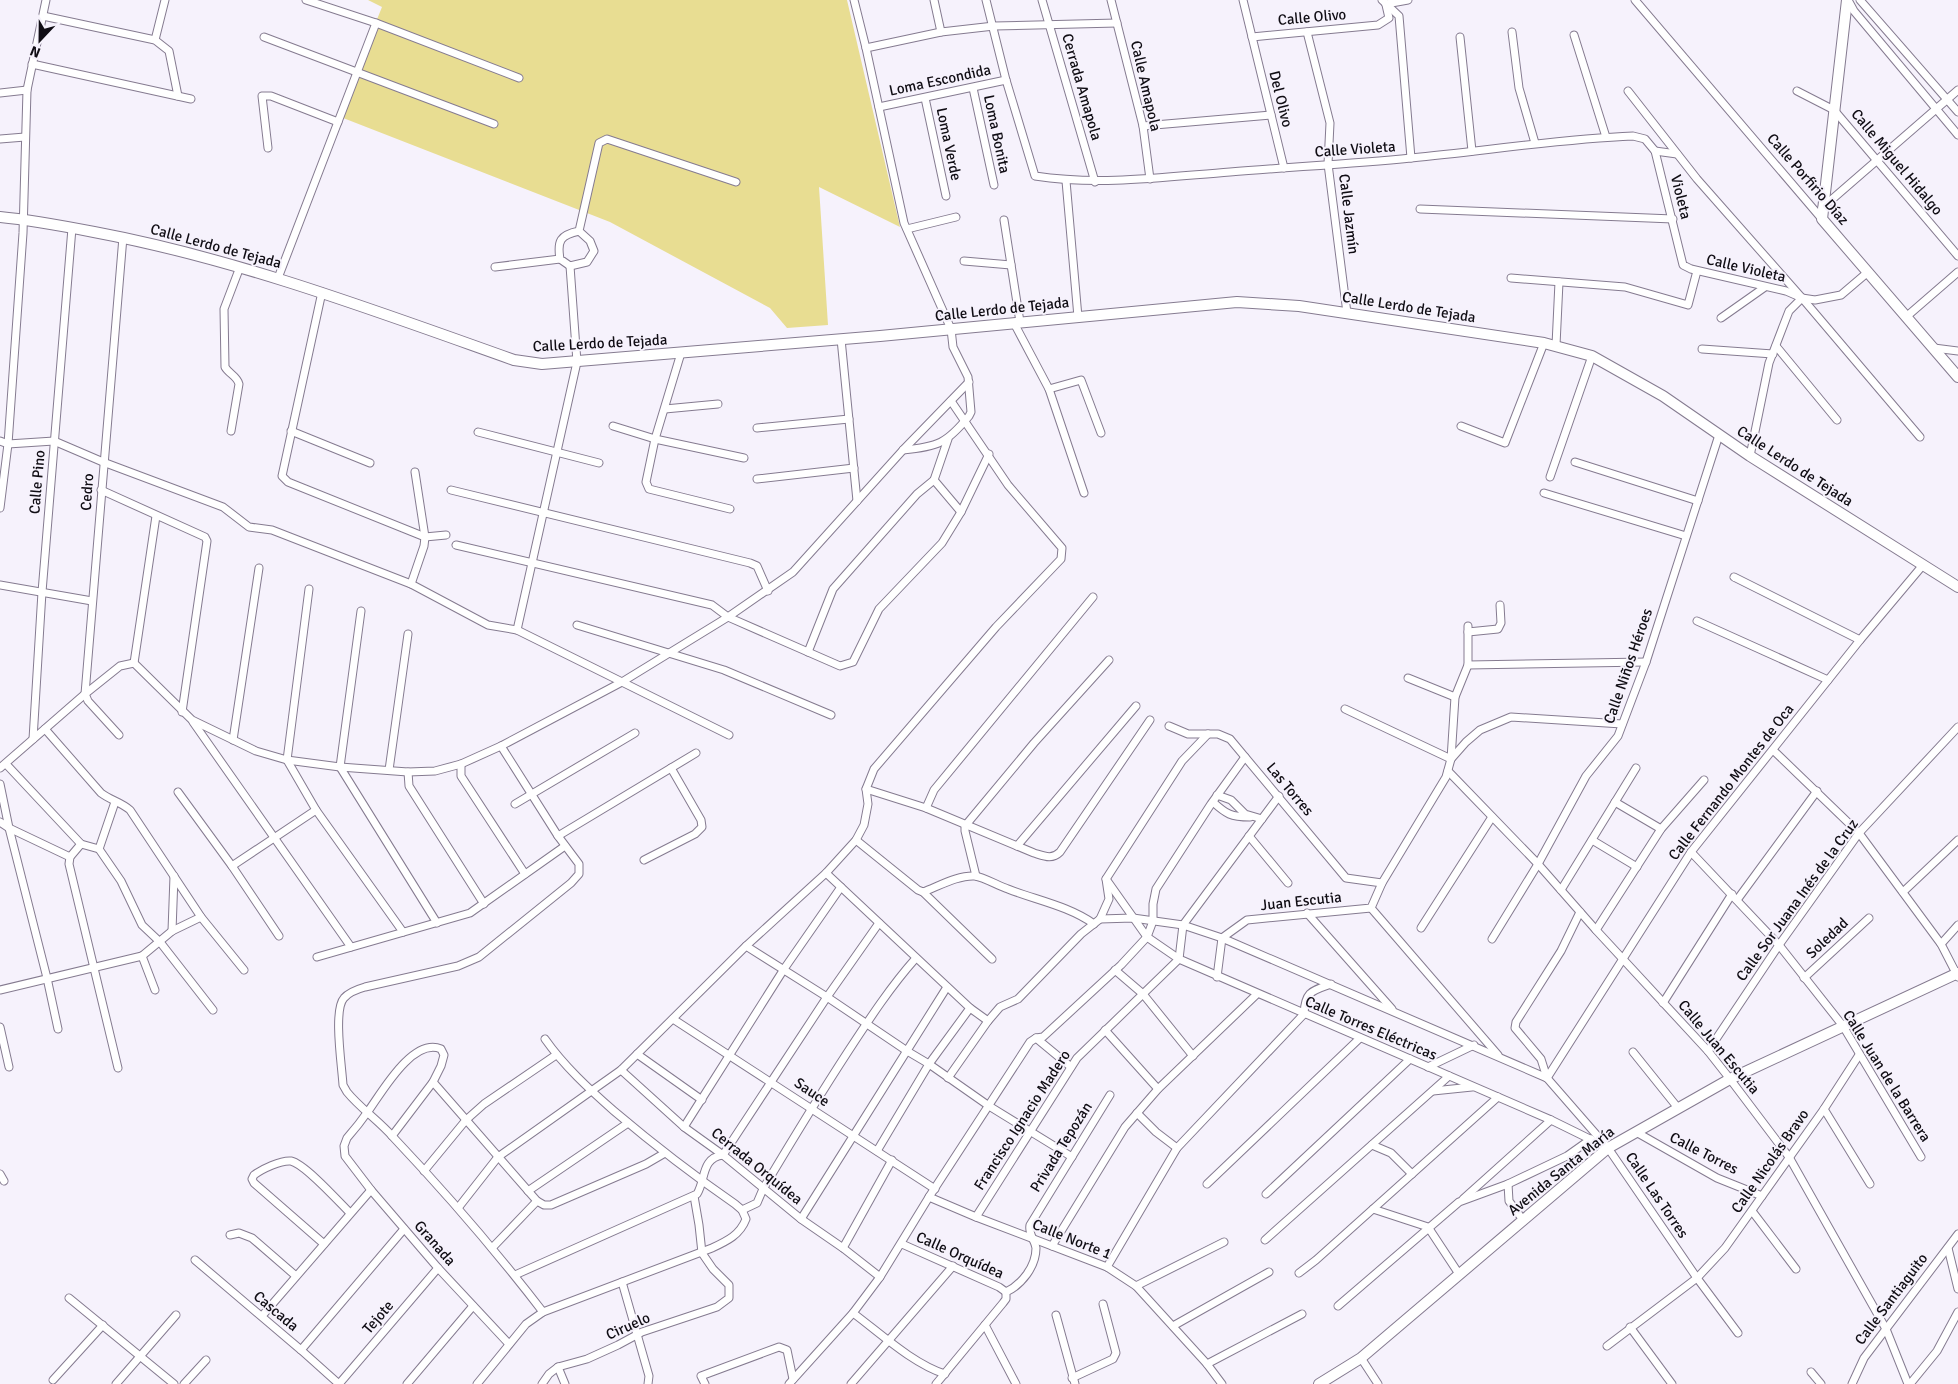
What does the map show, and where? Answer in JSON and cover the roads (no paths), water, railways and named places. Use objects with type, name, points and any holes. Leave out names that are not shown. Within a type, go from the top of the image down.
[{"type":"main road","points":[[1822,219],[1848,0]]},
{"type":"main road","name":"Calle Lerdo de Tejada","points":[[0,217],[23,219],[123,238],[240,267],[322,292],[514,360],[542,364],[841,340],[1238,302],[1299,306],[1544,343],[1592,356],[1663,396],[1750,456],[1958,587]]},
{"type":"main road","name":"Calle Porfirio Díaz","points":[[1822,219],[1958,377]]},
{"type":"main road","name":"Avenida Santa María","points":[[1319,1384],[1361,1358],[1608,1148],[1730,1079],[1957,975]]},
{"type":"street","points":[[0,508],[8,444],[23,219],[27,90],[46,0]]},
{"type":"street","points":[[155,40],[165,0]]},
{"type":"street","points":[[306,0],[376,23],[520,78]]},
{"type":"street","points":[[854,0],[906,229],[951,329],[953,347],[969,382],[971,408],[969,416],[948,439],[934,446],[903,450]]},
{"type":"street","points":[[934,0],[941,32]]},
{"type":"street","points":[[986,0],[1006,80]]},
{"type":"street","name":"Cerrada Amapola","points":[[1042,0],[1095,182]]},
{"type":"street","name":"Calle Amapola","points":[[1111,0],[1143,126],[1150,178]]},
{"type":"street","name":"Del Olivo","points":[[1242,0],[1284,168]]},
{"type":"street","points":[[1384,2],[1408,0]]},
{"type":"street","name":"Calle Porfirio Díaz","points":[[1635,0],[1822,219]]},
{"type":"street","points":[[1848,0],[1854,11],[1958,136]]},
{"type":"street","points":[[1860,0],[1958,112]]},
{"type":"street","points":[[1384,2],[1399,16],[1411,158]]},
{"type":"street","name":"Calle Olivo","points":[[1252,36],[1378,26],[1389,18],[1384,2]]},
{"type":"street","points":[[42,16],[155,40],[169,51],[178,96]]},
{"type":"street","points":[[866,48],[941,32],[994,26],[1117,22]]},
{"type":"street","points":[[278,278],[376,23]]},
{"type":"street","name":"Calle Jazmín","points":[[1307,32],[1330,123],[1328,164],[1347,313]]},
{"type":"street","points":[[1512,32],[1520,88],[1535,143]]},
{"type":"street","points":[[1574,35],[1606,137]]},
{"type":"street","points":[[1460,37],[1472,151]]},
{"type":"street","points":[[264,38],[494,124]]},
{"type":"street","points":[[32,64],[191,99]]},
{"type":"street","name":"Calle Violeta","points":[[1006,80],[1035,176],[1066,181],[1095,182],[1411,158],[1535,143],[1606,137],[1633,136],[1645,139]]},
{"type":"street","name":"Loma Escondida","points":[[879,107],[1006,80]]},
{"type":"street","name":"Loma Bonita","points":[[973,88],[994,185]]},
{"type":"street","points":[[0,93],[27,90]]},
{"type":"street","points":[[1822,208],[1958,90]]},
{"type":"street","points":[[1628,91],[1698,180],[1802,298],[1920,437]]},
{"type":"street","points":[[1797,91],[1834,110]]},
{"type":"street","points":[[268,148],[262,96],[271,96],[338,122]]},
{"type":"street","name":"Loma Verde","points":[[925,98],[946,196]]},
{"type":"street","name":"Calle Miguel Hidalgo","points":[[1834,110],[1958,256]]},
{"type":"street","points":[[1143,126],[1271,115]]},
{"type":"street","points":[[0,138],[25,137]]},
{"type":"street","points":[[579,231],[600,143],[607,138],[736,182]]},
{"type":"street","name":"Violeta","points":[[1645,139],[1655,152],[1684,265]]},
{"type":"street","points":[[1655,152],[1677,154]]},
{"type":"street","points":[[1066,181],[1078,317]]},
{"type":"street","points":[[1420,209],[1673,219]]},
{"type":"street","points":[[906,229],[956,217]]},
{"type":"street","points":[[1004,220],[1017,322],[1049,389],[1084,493]]},
{"type":"street","name":"Calle Pino","points":[[32,739],[42,592],[72,228]]},
{"type":"street","points":[[560,259],[558,248],[562,238],[568,233],[579,231]]},
{"type":"street","points":[[495,267],[560,259],[570,266],[587,262],[594,252],[590,241],[579,231]]},
{"type":"street","name":"Cedro","points":[[85,694],[123,238]]},
{"type":"street","points":[[964,262],[1011,265]]},
{"type":"street","name":"Calle Violeta","points":[[1684,265],[1697,271],[1786,291],[1802,298]]},
{"type":"street","points":[[517,630],[578,362],[570,266]]},
{"type":"street","points":[[231,431],[238,384],[237,379],[225,367],[224,309],[240,267]]},
{"type":"street","points":[[1511,278],[1625,287],[1688,305],[1697,271]]},
{"type":"street","points":[[1802,298],[1815,300],[1841,295],[1868,272]]},
{"type":"street","points":[[1906,317],[1958,272]]},
{"type":"street","points":[[1556,346],[1559,282]]},
{"type":"street","points":[[1721,318],[1765,287]]},
{"type":"street","points":[[322,292],[282,476],[288,482],[425,537],[446,535]]},
{"type":"street","points":[[1750,456],[1769,363],[1789,311],[1802,298]]},
{"type":"street","points":[[841,340],[857,501]]},
{"type":"street","points":[[1462,426],[1505,443],[1544,343]]},
{"type":"street","points":[[1776,346],[1837,420]]},
{"type":"street","points":[[1934,348],[1958,351]]},
{"type":"street","points":[[1702,349],[1773,354]]},
{"type":"street","points":[[681,353],[656,439],[646,482],[649,489],[730,508]]},
{"type":"street","points":[[1550,477],[1592,356]]},
{"type":"street","points":[[1049,389],[1081,380],[1102,433]]},
{"type":"street","points":[[134,663],[192,720],[256,750],[287,760],[408,772],[435,771],[460,764],[501,746],[622,682],[768,591],[793,572],[903,450],[969,382]]},
{"type":"street","points":[[458,1208],[498,1157],[621,1070],[746,946],[826,873],[856,840],[864,825],[868,804],[866,789],[874,769],[996,627],[1061,559],[1062,548],[1008,485],[951,401]]},
{"type":"street","points":[[665,408],[718,404]]},
{"type":"street","points":[[757,428],[849,419]]},
{"type":"street","points":[[612,426],[656,439],[744,458]]},
{"type":"street","points":[[291,431],[370,463]]},
{"type":"street","points":[[478,432],[598,463]]},
{"type":"street","name":"Calle Niños Héroes","points":[[1492,939],[1538,864],[1586,776],[1618,736],[1646,662],[1719,435]]},
{"type":"street","points":[[808,652],[833,589],[917,494],[934,480],[948,439]]},
{"type":"street","points":[[0,441],[8,444],[54,441],[103,462],[223,506],[249,527],[272,530],[410,584],[488,625],[517,630],[730,736]]},
{"type":"street","points":[[456,545],[712,605],[728,616],[840,666],[852,662],[879,609],[942,543],[961,512],[988,454]]},
{"type":"street","points":[[1575,462],[1698,501]]},
{"type":"street","points":[[757,479],[854,468]]},
{"type":"street","points":[[410,584],[424,546],[425,537],[415,472]]},
{"type":"street","points":[[934,480],[961,512]]},
{"type":"street","points":[[102,490],[205,537],[207,542],[182,712]]},
{"type":"street","points":[[451,490],[750,563],[756,566],[768,591]]},
{"type":"street","points":[[1544,493],[1686,536]]},
{"type":"street","points":[[134,663],[156,516]]},
{"type":"street","name":"Calle Fernando Montes de Oca","points":[[1547,1078],[1691,852],[1860,640],[1923,565]]},
{"type":"street","points":[[233,740],[259,568]]},
{"type":"street","points":[[1734,577],[1860,640]]},
{"type":"street","points":[[0,585],[92,601]]},
{"type":"street","points":[[309,589],[287,760],[316,810],[403,932]]},
{"type":"street","points":[[926,808],[934,790],[1093,597]]},
{"type":"street","points":[[1500,605],[1501,623],[1498,629],[1468,629],[1468,665],[1455,696],[1451,759],[1448,771],[1382,883],[1371,908],[1500,1057]]},
{"type":"street","points":[[361,612],[340,766],[437,923]]},
{"type":"street","points":[[1697,621],[1828,680]]},
{"type":"street","points":[[577,625],[724,670],[830,715]]},
{"type":"street","points":[[389,770],[408,634]]},
{"type":"street","points":[[976,876],[965,826],[1034,743],[1109,660]]},
{"type":"street","points":[[1468,665],[1646,662]]},
{"type":"street","points":[[134,663],[120,666],[32,739],[3,766],[81,844],[99,849],[121,881],[142,925],[160,942],[213,1010]]},
{"type":"street","points":[[1408,678],[1455,696]]},
{"type":"street","points":[[85,694],[88,701],[119,734]]},
{"type":"street","points":[[1017,846],[1136,706]]},
{"type":"street","points":[[1345,709],[1451,759]]},
{"type":"street","points":[[1451,759],[1480,730],[1511,717],[1622,724]]},
{"type":"street","points":[[192,720],[351,947]]},
{"type":"street","points":[[866,789],[926,808],[965,826],[1046,857],[1055,856],[1060,852],[1150,720]]},
{"type":"street","name":"Las Torres","points":[[1168,726],[1188,734],[1218,734],[1230,739],[1346,878],[1382,883]]},
{"type":"street","name":"Calle Sor Juana Inés de la Cruz","points":[[1708,1051],[1779,945],[1859,833],[1958,727]]},
{"type":"street","points":[[44,729],[101,793],[130,810],[201,917],[244,970]]},
{"type":"street","points":[[515,804],[635,733]]},
{"type":"street","points":[[948,1078],[1000,1007],[1018,999],[1097,921],[1109,899],[1106,879],[1182,761],[1208,734]]},
{"type":"street","points":[[501,746],[558,836],[579,864],[579,874],[571,883],[479,957],[458,966],[359,989],[343,999],[340,1006],[338,1025],[343,1085],[352,1099],[392,1136],[458,1208],[515,1275],[543,1312]]},
{"type":"street","points":[[1773,750],[1859,833],[1941,944],[1957,975]]},
{"type":"street","points":[[558,836],[696,752]]},
{"type":"street","points":[[791,1382],[852,1313],[880,1277],[902,1244],[929,1197],[1030,1042],[1036,1038],[1043,1037],[1115,970],[1147,937],[1153,921],[1153,904],[1156,889],[1215,798],[1245,757]]},
{"type":"street","points":[[460,764],[461,776],[524,874]]},
{"type":"street","points":[[644,860],[695,834],[702,827],[701,820],[671,768]]},
{"type":"street","points":[[1561,890],[1636,768]]},
{"type":"street","name":"Calle Juan Escutia","points":[[1448,771],[1538,864],[1623,960],[1708,1051],[1730,1079],[1788,1157],[1886,1329],[1909,1384]]},
{"type":"street","points":[[408,772],[409,786],[484,904]]},
{"type":"street","points":[[1596,930],[1661,829],[1704,780]]},
{"type":"street","points":[[0,784],[58,1029]]},
{"type":"street","points":[[1663,1003],[1734,897],[1817,791]]},
{"type":"street","points":[[178,792],[232,866],[279,936]]},
{"type":"street","points":[[1179,959],[1183,925],[1279,796]]},
{"type":"street","points":[[1215,798],[1223,812],[1234,817],[1262,819]]},
{"type":"street","points":[[1215,798],[1231,800],[1245,814],[1252,817]]},
{"type":"street","points":[[99,849],[115,802]]},
{"type":"street","points":[[1615,802],[1661,829]]},
{"type":"street","points":[[232,866],[316,810]]},
{"type":"street","points":[[1421,928],[1492,817]]},
{"type":"street","points":[[0,822],[70,857]]},
{"type":"street","points":[[1248,836],[1288,883]]},
{"type":"street","points":[[856,840],[910,885],[923,892],[992,959]]},
{"type":"street","points":[[1592,840],[1637,867]]},
{"type":"street","points":[[1903,892],[1958,840]]},
{"type":"street","points":[[81,844],[70,857],[69,864],[118,1068]]},
{"type":"street","points":[[317,957],[470,913],[565,846]]},
{"type":"street","name":"Calle Juan de la Barrera","points":[[1691,852],[1779,945],[1843,1026],[1921,1157]]},
{"type":"street","points":[[826,873],[947,987],[988,1022]]},
{"type":"street","points":[[172,931],[174,875]]},
{"type":"street","points":[[923,892],[961,878],[976,876],[1024,896],[1060,906],[1097,921]]},
{"type":"street","name":"Calle Torres Eléctricas","points":[[1106,879],[1147,937],[1179,959],[1551,1120],[1608,1148]]},
{"type":"street","points":[[684,1127],[784,970],[841,887]]},
{"type":"street","name":"Juan Escutia","points":[[1222,938],[1247,920],[1371,908]]},
{"type":"street","name":"Calle Las Torres","points":[[1580,912],[1561,951],[1516,1022],[1515,1028],[1541,1059],[1547,1078],[1608,1148],[1697,1278],[1738,1333]]},
{"type":"street","points":[[1307,913],[1394,1011]]},
{"type":"street","points":[[0,990],[142,956],[172,931],[201,917]]},
{"type":"street","name":"Calle Torres Eléctricas","points":[[1097,921],[1134,918],[1183,925],[1222,938],[1547,1078]]},
{"type":"street","name":"Soledad","points":[[1804,978],[1869,918]]},
{"type":"street","points":[[515,1275],[694,1196],[699,1191],[704,1168],[716,1156],[723,1155],[878,923]]},
{"type":"street","points":[[1941,944],[1958,925]]},
{"type":"street","points":[[1217,977],[1222,938]]},
{"type":"street","points":[[746,946],[929,1064],[989,1106],[1072,1157]]},
{"type":"street","points":[[142,956],[155,990]]},
{"type":"street","points":[[742,1210],[757,1204],[763,1189],[810,1108],[866,1023],[898,978],[916,958]]},
{"type":"street","name":"Francisco Ignacio Madero","points":[[976,1217],[1077,1058],[1179,959]]},
{"type":"street","points":[[1115,970],[1143,994],[1193,1056]]},
{"type":"street","points":[[1107,1267],[1177,1148],[1304,1014],[1305,999],[1313,990],[1330,984]]},
{"type":"street","points":[[801,1219],[947,987]]},
{"type":"street","points":[[1052,1246],[1125,1127],[1158,1088],[1257,994]]},
{"type":"street","points":[[877,1150],[929,1064],[970,1008]]},
{"type":"street","name":"Sauce","points":[[673,1019],[935,1189]]},
{"type":"street","points":[[0,1027],[9,1067]]},
{"type":"street","points":[[1105,1030],[1158,1088]]},
{"type":"street","points":[[1036,1038],[1071,1067]]},
{"type":"street","points":[[1207,1184],[1360,1038]]},
{"type":"street","points":[[477,1384],[526,1324],[543,1312],[702,1253],[725,1242],[738,1232],[746,1219],[742,1210],[628,1123],[556,1055],[544,1039]]},
{"type":"street","points":[[1428,1067],[1474,1045]]},
{"type":"street","points":[[368,1112],[398,1068],[417,1053],[429,1048],[437,1047],[441,1049],[444,1055],[433,1082],[392,1136]]},
{"type":"street","points":[[1633,1052],[1678,1108]]},
{"type":"street","points":[[637,1054],[702,1100]]},
{"type":"street","points":[[424,1171],[466,1120],[503,1090],[556,1055]]},
{"type":"street","name":"Calle Nicolás Bravo","points":[[1607,1346],[1697,1278],[1725,1248],[1824,1109],[1859,1055]]},
{"type":"street","points":[[1266,1194],[1410,1059]]},
{"type":"street","name":"Cerrada Orquídea","points":[[621,1070],[684,1127],[723,1155],[801,1219],[880,1277]]},
{"type":"street","points":[[1265,1240],[1449,1076]]},
{"type":"street","points":[[433,1082],[537,1201],[544,1205],[551,1205],[646,1164],[665,1153]]},
{"type":"street","points":[[1432,1091],[1474,1087]]},
{"type":"street","name":"Privada Tepozán","points":[[936,1384],[1006,1299],[1006,1292],[1017,1287],[1030,1269],[1036,1248],[1030,1225],[1110,1095]]},
{"type":"street","points":[[1298,1273],[1316,1260],[1498,1097]]},
{"type":"street","points":[[1824,1109],[1870,1184]]},
{"type":"street","name":"Granada","points":[[368,1112],[347,1138],[344,1146],[344,1156],[438,1268],[509,1344]]},
{"type":"street","points":[[1138,1113],[1156,1132],[1177,1148]]},
{"type":"street","points":[[1338,1306],[1460,1202],[1551,1120]]},
{"type":"street","points":[[528,1191],[628,1123]]},
{"type":"street","name":"Calle Torres","points":[[1636,1132],[1717,1178],[1762,1196]]},
{"type":"street","points":[[1460,1202],[1508,1184],[1567,1156],[1591,1139]]},
{"type":"street","points":[[1372,1145],[1390,1153],[1412,1174]]},
{"type":"street","points":[[843,1248],[892,1160]]},
{"type":"street","points":[[324,1244],[254,1183],[252,1179],[254,1175],[283,1162],[293,1162],[305,1170],[350,1213]]},
{"type":"street","points":[[0,1174],[4,1181]]},
{"type":"street","points":[[1508,1184],[1508,1201],[1523,1220]]},
{"type":"street","points":[[262,1316],[371,1190]]},
{"type":"street","points":[[694,1196],[702,1253]]},
{"type":"street","name":"Calle Norte 1","points":[[929,1197],[1107,1267],[1136,1286],[1207,1364],[1222,1384]]},
{"type":"street","points":[[492,1248],[537,1201]]},
{"type":"street","points":[[1373,1209],[1428,1228],[1459,1274]]},
{"type":"street","points":[[1752,1211],[1796,1269]]},
{"type":"street","points":[[301,1350],[404,1229]]},
{"type":"street","points":[[230,1235],[239,1233],[252,1238],[296,1276]]},
{"type":"street","name":"Calle Santiaguito","points":[[1852,1384],[1864,1358],[1957,1238]]},
{"type":"street","points":[[1136,1286],[1224,1242]]},
{"type":"street","name":"Calle Orquídea","points":[[902,1244],[999,1287],[1006,1292]]},
{"type":"street","points":[[1948,1248],[1958,1288]]},
{"type":"street","name":"Ciruelo","points":[[558,1367],[587,1359],[636,1335],[717,1307],[728,1298],[729,1285],[712,1269],[702,1253]]},
{"type":"street","name":"Cascada","points":[[195,1260],[339,1384]]},
{"type":"street","points":[[851,1384],[953,1266]]},
{"type":"street","name":"Tejote","points":[[339,1384],[438,1268]]},
{"type":"street","points":[[1173,1326],[1270,1272]]},
{"type":"street","points":[[622,1282],[649,1376],[648,1384]]},
{"type":"street","points":[[69,1298],[174,1384]]},
{"type":"street","points":[[1056,1316],[1074,1381],[1113,1360],[1115,1357],[1116,1353],[1103,1304]]},
{"type":"street","points":[[407,1384],[472,1306]]},
{"type":"street","points":[[1909,1384],[1937,1350],[1958,1312]]},
{"type":"street","points":[[852,1313],[918,1362],[931,1370],[945,1374]]},
{"type":"street","points":[[1207,1364],[1302,1314]]},
{"type":"street","points":[[116,1384],[176,1316]]},
{"type":"street","points":[[53,1380],[103,1325]]},
{"type":"street","points":[[985,1325],[1016,1384]]},
{"type":"street","points":[[1630,1327],[1672,1384]]},
{"type":"street","points":[[705,1384],[701,1376],[779,1347],[787,1350],[791,1382]]},
{"type":"street","points":[[1361,1358],[1378,1384]]},
{"type":"street","points":[[184,1384],[206,1360]]},
{"type":"street","points":[[542,1384],[558,1367],[565,1384]]},
{"type":"street","points":[[1811,1372],[1821,1384]]}]
